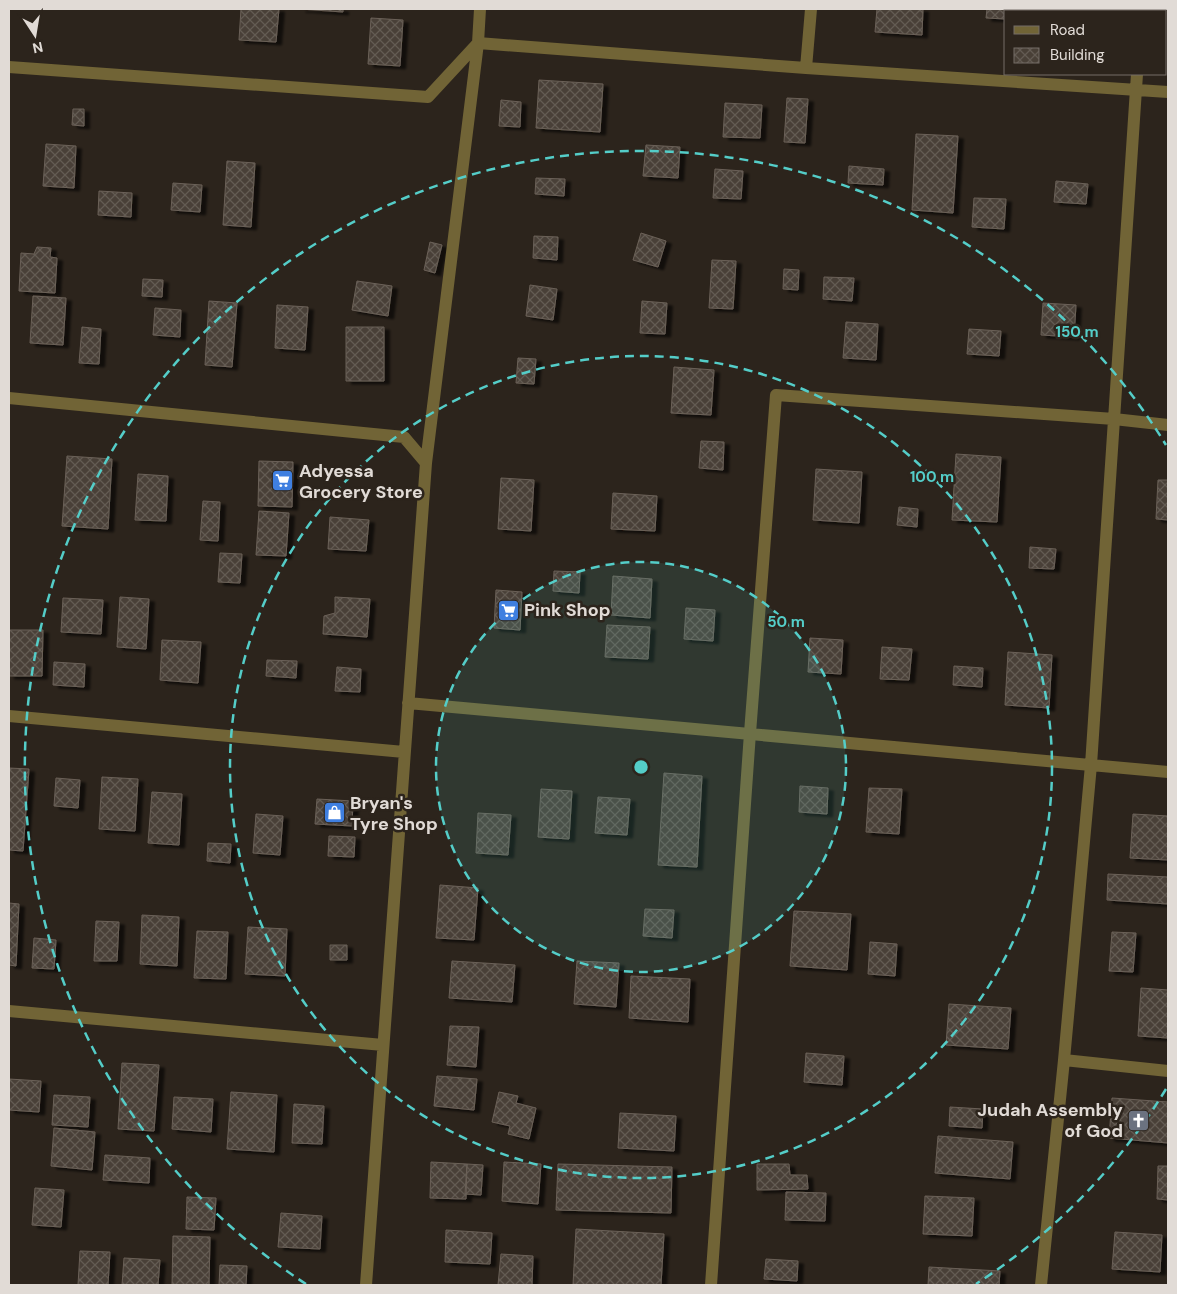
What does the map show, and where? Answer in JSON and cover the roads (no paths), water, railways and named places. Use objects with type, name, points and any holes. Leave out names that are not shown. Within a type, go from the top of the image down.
[{"type":"street","points":[[366,1285],[426,463],[478,43],[480,9]]},
{"type":"street","points":[[806,68],[811,9]]},
{"type":"street","points":[[9,67],[428,97],[478,43]]},
{"type":"street","points":[[478,43],[806,68],[1168,92]]},
{"type":"street","points":[[1041,1285],[1091,764],[1137,75]]},
{"type":"street","points":[[712,1285],[750,733],[776,395],[1114,419],[1168,425]]},
{"type":"street","points":[[9,398],[404,437],[426,463]]},
{"type":"street","points":[[408,703],[1168,772]]},
{"type":"street","points":[[9,716],[404,752]]},
{"type":"street","points":[[9,1012],[383,1045]]},
{"type":"street","points":[[1064,1060],[1168,1071]]},
{"type":"place","name":"Adyessa Grocery Store","points":[[283,481]]},
{"type":"place","name":"Pink Shop","points":[[508,610]]},
{"type":"place","name":"Bryan's Tyre Shop","points":[[334,813]]},
{"type":"place","name":"Judah Assembly of God","points":[[1139,1120]]}]
